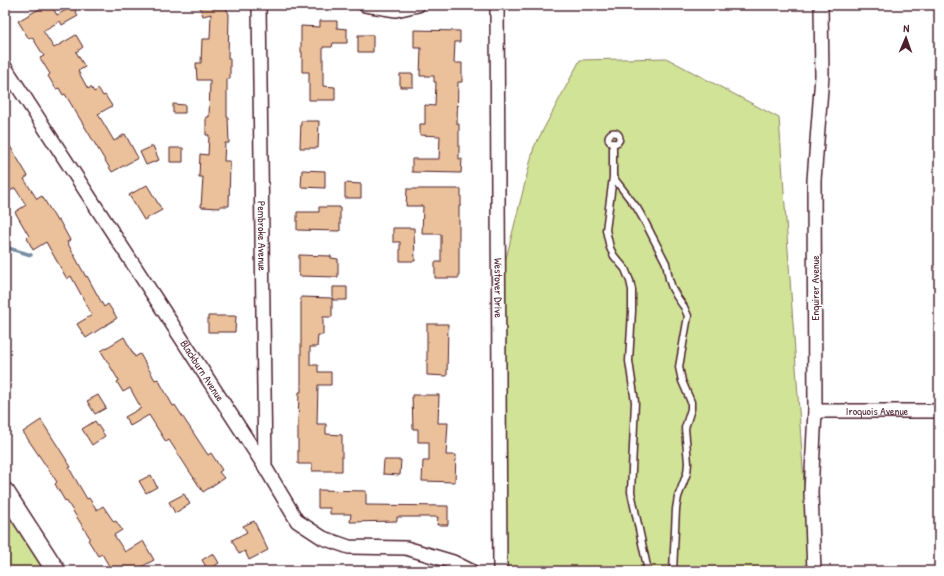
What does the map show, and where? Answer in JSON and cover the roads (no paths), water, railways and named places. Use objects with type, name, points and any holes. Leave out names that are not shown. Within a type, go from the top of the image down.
[{"type":"main road","points":[[5,492],[56,571]]},
{"type":"street","name":"Pembroke Avenue","points":[[259,5],[264,467]]},
{"type":"street","points":[[366,5],[396,10],[418,5]]},
{"type":"street","name":"Westover Drive","points":[[497,5],[500,571]]},
{"type":"street","name":"Enquirer Avenue","points":[[814,571],[811,492],[815,411],[814,180],[822,76],[821,5]]},
{"type":"street","name":"Blackburn Avenue","points":[[5,67],[264,467],[297,521],[323,538],[349,547],[406,548],[453,562],[471,571]]},
{"type":"street","name":"Iroquois Avenue","points":[[815,411],[939,411]]},
{"type":"lane","points":[[613,144],[613,177],[606,230],[610,248],[614,256],[625,269],[630,280],[632,290],[629,361],[635,402],[631,492],[648,571]]},
{"type":"lane","points":[[613,177],[646,222],[666,264],[668,279],[672,288],[688,316],[679,367],[682,381],[691,402],[691,409],[686,428],[688,463],[687,473],[678,497],[673,571]]},
{"type":"waterway","points":[[5,247],[31,255]]}]
